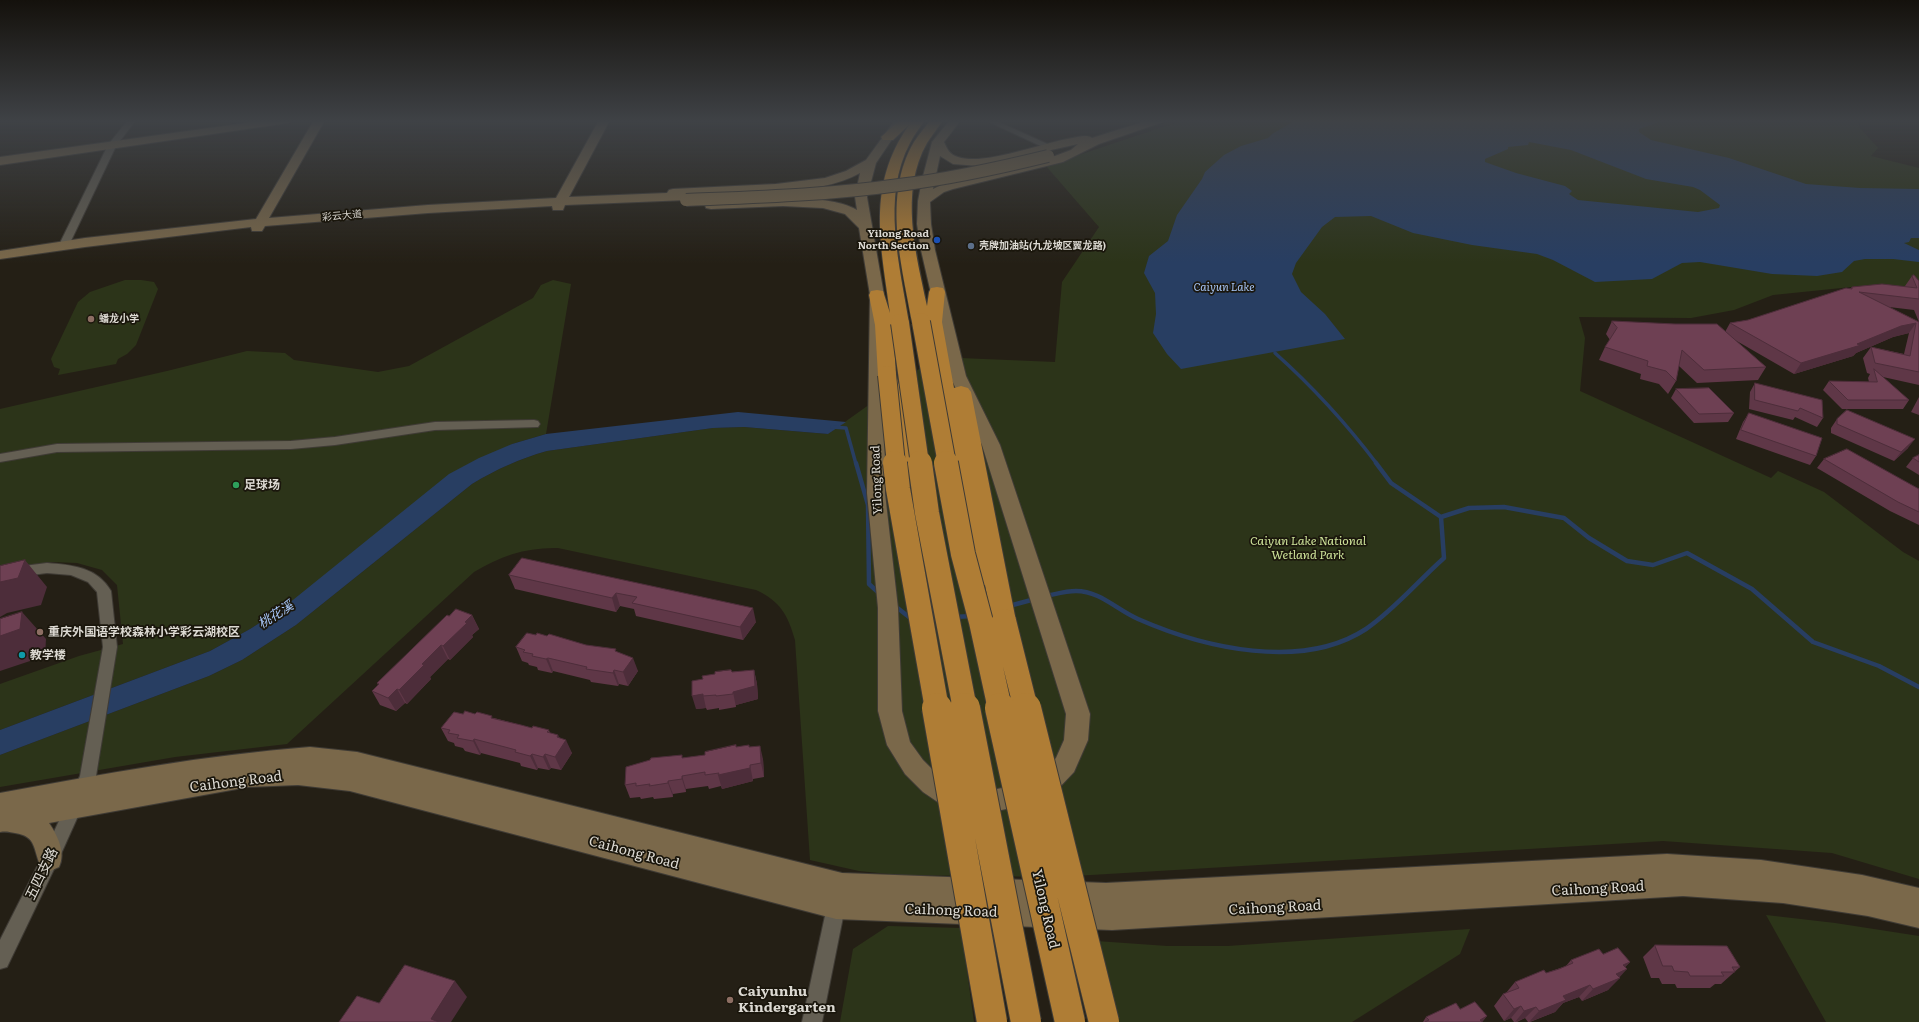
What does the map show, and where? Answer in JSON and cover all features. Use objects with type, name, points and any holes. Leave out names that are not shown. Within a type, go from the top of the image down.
[{"type":"highway","name":"Yilong Road","points":[[893,168],[889,179],[886,199],[886,221],[903,323],[927,513],[1026,1022]]},
{"type":"highway","name":"Yilong Road","points":[[910,168],[906,178],[903,199],[903,323],[981,622],[1070,1022]]},
{"type":"highway","points":[[937,292],[903,323],[887,375],[898,490],[992,1022]]},
{"type":"highway","points":[[877,295],[903,323]]},
{"type":"highway","points":[[887,375],[927,513]]},
{"type":"highway","points":[[958,376],[1004,621],[1104,1022]]},
{"type":"main road","points":[[258,226],[282,168]]},
{"type":"main road","points":[[560,204],[579,168]]},
{"type":"main road","points":[[633,200],[698,190],[812,184],[853,174],[863,168]]},
{"type":"main road","points":[[868,168],[861,197],[877,295]]},
{"type":"main road","name":"Yilong Road","points":[[903,323],[876,493],[888,608],[890,711],[899,745],[914,767],[932,785],[954,799],[992,801],[1025,794],[1047,784],[1065,766],[1076,740],[1078,714],[991,445],[958,376],[937,292],[924,224],[924,201],[932,168]]},
{"type":"main road","name":"彩云大道","points":[[0,255],[64,245],[258,226],[560,204],[686,198],[766,197],[878,188],[955,177],[989,168]]},
{"type":"main road","points":[[924,201],[934,193],[949,186],[1025,168]]},
{"type":"main road","points":[[633,200],[692,205],[824,204],[851,211],[867,230]]},
{"type":"main road","name":"彩云大道","points":[[0,260],[258,226]]},
{"type":"main road","name":"Caihong Road","points":[[1,815],[82,791],[248,777],[298,775],[350,780],[839,896],[1112,917],[1683,884],[1783,890],[1868,903],[1919,915]]},
{"type":"main road","points":[[1,815],[37,827],[44,835],[50,859]]},
{"type":"main road","name":"Caihong Road","points":[[839,896],[1106,896],[1667,866],[1761,872],[1862,888],[1919,901]]},
{"type":"street","points":[[64,245],[101,168]]},
{"type":"street","points":[[0,458],[57,448],[291,445],[335,441],[435,426],[534,424]]},
{"type":"street","name":"五四支路","points":[[0,574],[47,568],[72,570],[93,578],[104,591],[110,653],[82,791],[0,960]]},
{"type":"street","points":[[812,1022],[839,896]]},
{"type":"green space","name":"Caiyun Lake National Wetland Park","points":[[1047,168],[1919,168],[1919,288],[1861,286],[1773,295],[1734,310],[1691,318],[1579,317],[1585,338],[1580,391],[1771,478],[1778,471],[1824,492],[1903,552],[1919,561],[1919,879],[1832,853],[1663,841],[1057,877],[899,875],[859,871],[810,860],[795,640],[786,616],[782,610],[771,599],[756,590],[558,548],[535,549],[514,554],[494,561],[474,572],[287,744],[175,757],[0,787],[0,755],[209,676],[242,660],[296,625],[472,484],[499,469],[518,461],[547,451],[713,428],[744,427],[828,434],[936,357],[1055,362],[1062,282],[1099,227]]},
{"type":"green space","points":[[125,280],[154,282],[158,289],[136,345],[127,354],[118,359],[116,364],[58,375],[60,369],[54,367],[51,359],[78,302],[90,292]]},
{"type":"green space","points":[[553,280],[571,284],[546,434],[512,444],[283,608],[250,629],[210,651],[0,730],[0,684],[79,656],[123,644],[117,585],[102,570],[77,563],[53,562],[0,569],[0,409],[247,351],[285,353],[294,360],[378,372],[409,366],[533,298],[541,285]]},
{"type":"green space","points":[[1766,915],[1835,923],[1919,936],[1919,1022],[1826,1022]]},
{"type":"green space","points":[[888,926],[961,928],[974,1022],[840,1022],[853,949]]},
{"type":"green space","points":[[1470,929],[1460,954],[1352,1022],[1090,1022],[1068,939],[1167,946],[1228,946]]},
{"type":"water","name":"Caiyun Lake","points":[[1210,168],[1501,168],[1565,186],[1572,191],[1569,194],[1578,200],[1698,212],[1719,208],[1720,205],[1700,190],[1693,187],[1646,179],[1617,168],[1758,168],[1806,184],[1860,188],[1919,189],[1919,238],[1911,238],[1909,242],[1904,243],[1919,250],[1919,262],[1893,259],[1865,259],[1854,261],[1842,272],[1817,276],[1772,274],[1700,262],[1682,263],[1652,279],[1595,282],[1553,260],[1537,254],[1472,245],[1413,233],[1371,216],[1335,217],[1322,227],[1296,263],[1292,274],[1301,292],[1325,314],[1345,339],[1181,369],[1167,354],[1153,333],[1156,314],[1155,293],[1144,273],[1149,256],[1168,241],[1177,215],[1202,179],[1205,172]]},
{"type":"water","name":"桃花溪","points":[[738,412],[846,422],[828,434],[744,427],[713,428],[547,451],[518,461],[499,469],[472,484],[296,625],[242,660],[209,676],[0,755],[0,730],[210,651],[250,629],[283,608],[449,474],[479,458],[512,444],[546,434]]},
{"type":"building","points":[[1914,275],[1919,281],[1919,299],[1859,292],[1919,322],[1919,372],[1875,363],[1871,347],[1910,356],[1916,323],[1901,326],[1857,344],[1861,345],[1801,363],[1730,323],[1748,320],[1846,288],[1852,289],[1852,287],[1882,284],[1917,288],[1912,276]]},
{"type":"building","points":[[1612,321],[1717,324],[1766,367],[1704,370],[1682,350],[1676,381],[1666,371],[1647,366],[1648,361],[1605,347],[1617,328]]},
{"type":"building","points":[[1874,369],[1909,400],[1848,400],[1829,381],[1877,382]]},
{"type":"building","points":[[1755,383],[1822,400],[1823,418],[1800,408],[1798,411],[1755,400]]},
{"type":"building","points":[[1709,388],[1734,413],[1699,414],[1676,389]]},
{"type":"building","points":[[1847,410],[1915,439],[1901,452],[1837,424],[1837,419]]},
{"type":"building","points":[[1749,413],[1822,438],[1816,456],[1741,430]]},
{"type":"building","points":[[1847,449],[1919,489],[1919,512],[1898,502],[1824,459]]},
{"type":"building","points":[[1919,455],[1919,462],[1913,458]]},
{"type":"building","points":[[522,558],[753,608],[740,627],[632,603],[637,597],[616,593],[612,598],[509,575]]},
{"type":"building","points":[[25,560],[18,578],[0,582],[0,566]]},
{"type":"building","points":[[456,609],[472,615],[465,622],[467,623],[443,646],[441,645],[422,664],[424,665],[399,690],[397,689],[388,698],[372,691],[379,684],[377,683],[447,615],[449,616]]},
{"type":"building","points":[[22,612],[20,629],[0,636],[0,619]]},
{"type":"building","points":[[527,633],[536,635],[537,633],[547,636],[549,634],[586,645],[616,649],[615,651],[633,658],[623,672],[614,670],[613,673],[586,669],[587,667],[532,656],[533,654],[523,652],[525,650],[516,647]]},
{"type":"building","points":[[731,670],[732,672],[754,670],[755,686],[733,692],[733,694],[703,696],[703,694],[692,696],[692,681],[703,679],[702,676],[715,674],[715,672]]},
{"type":"building","points":[[465,711],[475,714],[477,712],[492,716],[491,718],[532,728],[533,726],[549,730],[547,732],[558,735],[557,737],[566,740],[555,757],[545,754],[543,757],[532,754],[530,756],[515,752],[516,750],[474,739],[473,741],[457,738],[459,735],[448,733],[450,730],[441,728],[454,712],[463,714]]},
{"type":"building","points":[[736,745],[736,747],[749,745],[749,747],[760,746],[761,763],[750,765],[750,768],[718,775],[719,773],[705,775],[705,772],[682,776],[682,779],[668,781],[668,783],[649,786],[650,784],[636,786],[636,783],[625,785],[626,767],[650,760],[651,758],[682,755],[682,758],[705,755],[705,752]]},
{"type":"building","points":[[1655,945],[1727,946],[1740,967],[1732,967],[1735,972],[1721,972],[1724,976],[1690,976],[1688,972],[1674,971],[1672,966],[1663,966]]},
{"type":"building","points":[[1618,948],[1630,962],[1623,965],[1627,969],[1616,974],[1620,978],[1593,989],[1590,985],[1563,996],[1566,1000],[1539,1011],[1536,1007],[1524,1011],[1521,1006],[1514,1009],[1503,994],[1519,988],[1515,982],[1544,970],[1546,973],[1559,969],[1573,963],[1571,960],[1599,949],[1603,954]]},
{"type":"building","points":[[405,965],[455,981],[431,1019],[439,1022],[339,1022],[357,996],[379,1003]]},
{"type":"building","points":[[1475,1002],[1487,1016],[1480,1020],[1482,1022],[1425,1022],[1429,1020],[1426,1017],[1456,1003],[1460,1009]]},
{"type":"waterway","points":[[1275,353],[1329,406],[1377,464]]},
{"type":"waterway","points":[[832,427],[846,428],[856,464]]},
{"type":"waterway","points":[[856,463],[868,505],[869,584],[880,594]]},
{"type":"waterway","points":[[1376,463],[1391,483],[1441,517]]},
{"type":"waterway","points":[[1441,517],[1469,508],[1504,507],[1564,518],[1589,538],[1627,561],[1653,565],[1687,553],[1752,589],[1813,642],[1879,666],[1919,687]]},
{"type":"waterway","points":[[1046,596],[1072,591],[1093,594],[1101,597],[1138,619],[1192,639],[1222,646],[1253,651],[1283,652],[1313,649],[1341,642],[1366,629],[1396,604],[1444,558],[1441,517]]},
{"type":"waterway","points":[[1009,606],[1035,599]]},
{"type":"waterway","points":[[895,606],[909,617],[914,617]]},
{"type":"waterway","points":[[954,617],[972,616]]},
{"type":"place","name":"Yilong Road North Section","points":[[937,240]]},
{"type":"place","name":"壳牌加油站(九龙坡区翼龙路)","points":[[971,246]]},
{"type":"place","name":"蟠龙小学","points":[[91,319]]},
{"type":"place","name":"足球场","points":[[236,485]]},
{"type":"place","name":"重庆外国语学校森林小学彩云湖校区","points":[[40,632]]},
{"type":"place","name":"教学楼","points":[[22,655]]},
{"type":"place","name":"Caiyunhu Kindergarten","points":[[730,1000]]}]
